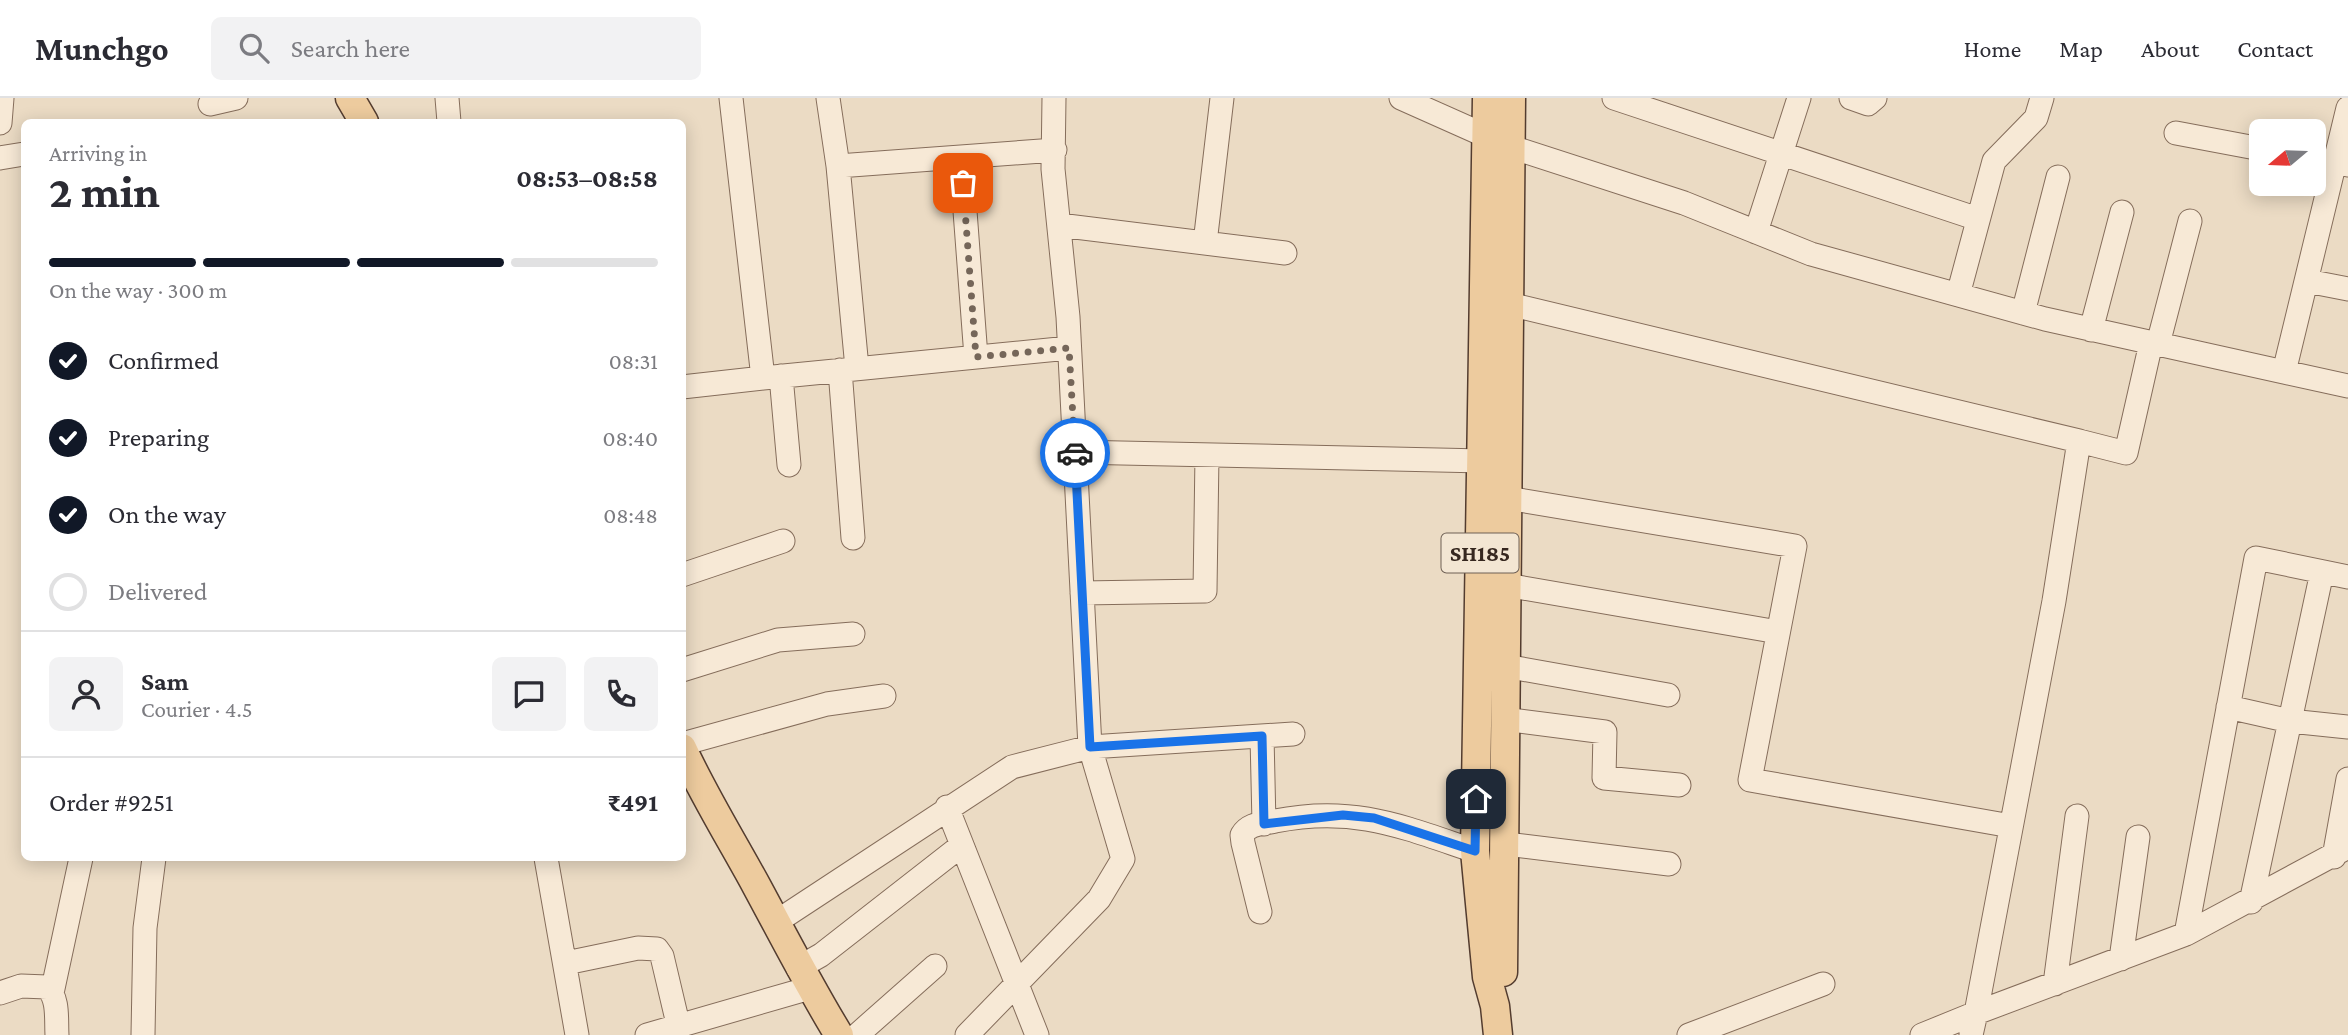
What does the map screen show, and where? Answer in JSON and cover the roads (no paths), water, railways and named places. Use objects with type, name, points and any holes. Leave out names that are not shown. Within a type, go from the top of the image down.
[{"type":"main road","points":[[350,98],[362,119]]},
{"type":"main road","name":"SH185","points":[[1487,98],[1475,851],[1487,976],[1495,1006],[1498,1035]]},
{"type":"main road","name":"SH185","points":[[1495,1006],[1503,974],[1506,844],[1504,719],[1511,98]]},
{"type":"main road","points":[[686,755],[701,790],[838,1035]]},
{"type":"street","points":[[0,123],[2,98]]},
{"type":"street","points":[[211,104],[236,98]]},
{"type":"street","points":[[447,98],[449,119]]},
{"type":"street","points":[[731,98],[772,377],[789,465]]},
{"type":"street","points":[[828,98],[838,166],[849,369],[853,538]]},
{"type":"street","points":[[967,1035],[1098,899],[1123,859],[1090,747],[1069,348],[1053,169],[1054,98]]},
{"type":"street","points":[[1205,243],[1222,98]]},
{"type":"street","points":[[1401,98],[1511,148],[1684,203],[1811,254],[2091,330],[2348,386]]},
{"type":"street","points":[[1614,98],[1978,219]]},
{"type":"street","points":[[1756,232],[1799,98]]},
{"type":"street","points":[[1851,98],[1868,104],[1875,98]]},
{"type":"street","points":[[1958,295],[1994,161],[2036,118],[2042,98]]},
{"type":"street","points":[[2284,372],[2307,281],[2332,162],[2348,108]]},
{"type":"street","points":[[2176,133],[2249,147]]},
{"type":"street","points":[[838,166],[1055,150]]},
{"type":"street","points":[[0,158],[21,154]]},
{"type":"street","points":[[961,158],[976,357]]},
{"type":"street","points":[[2023,313],[2058,177]]},
{"type":"street","points":[[2091,330],[2122,212]]},
{"type":"street","points":[[1509,304],[2126,453],[2190,221]]},
{"type":"street","points":[[1059,225],[1285,253]]},
{"type":"street","points":[[2307,281],[2348,289]]},
{"type":"street","points":[[686,387],[1069,348]]},
{"type":"street","points":[[1974,1024],[2054,601],[2079,441]]},
{"type":"street","points":[[1075,452],[1483,461]]},
{"type":"street","points":[[1082,593],[1205,591],[1207,455]]},
{"type":"street","points":[[1507,498],[1795,546],[1750,780],[2011,826]]},
{"type":"street","points":[[686,574],[783,541]]},
{"type":"street","points":[[2186,934],[2256,558],[2348,577]]},
{"type":"street","points":[[2251,902],[2322,572]]},
{"type":"street","points":[[1506,585],[1778,632]]},
{"type":"street","points":[[686,669],[778,640],[853,634]]},
{"type":"street","points":[[1505,666],[1668,695]]},
{"type":"street","points":[[686,745],[827,704],[884,696]]},
{"type":"street","points":[[2228,706],[2290,721],[2348,727]]},
{"type":"street","points":[[1504,719],[1605,732],[1604,778],[1679,785]]},
{"type":"street","points":[[776,922],[1012,766],[1090,747],[1293,734]]},
{"type":"street","points":[[1262,736],[1264,824]]},
{"type":"street","points":[[1922,1035],[1974,1024],[2055,984],[2186,934],[2251,902],[2341,852],[2348,779]]},
{"type":"street","points":[[947,807],[1037,1035]]},
{"type":"street","points":[[1260,912],[1242,835],[1251,826],[1343,815],[1374,818],[1475,851]]},
{"type":"street","points":[[2055,984],[2077,816]]},
{"type":"street","points":[[2121,959],[2138,837]]},
{"type":"street","points":[[1506,844],[1669,864]]},
{"type":"street","points":[[647,1035],[679,1027],[804,978],[821,955],[962,845]]},
{"type":"street","points":[[57,1035],[52,993],[80,861]]},
{"type":"street","points":[[143,1035],[145,928],[154,861]]},
{"type":"street","points":[[547,861],[577,1035]]},
{"type":"street","points":[[566,963],[639,948],[657,949],[662,956],[679,1027]]},
{"type":"street","points":[[857,1035],[935,966]]},
{"type":"street","points":[[1689,1035],[1823,984]]},
{"type":"street","points":[[0,993],[12,987],[35,985],[47,987],[52,993]]}]
